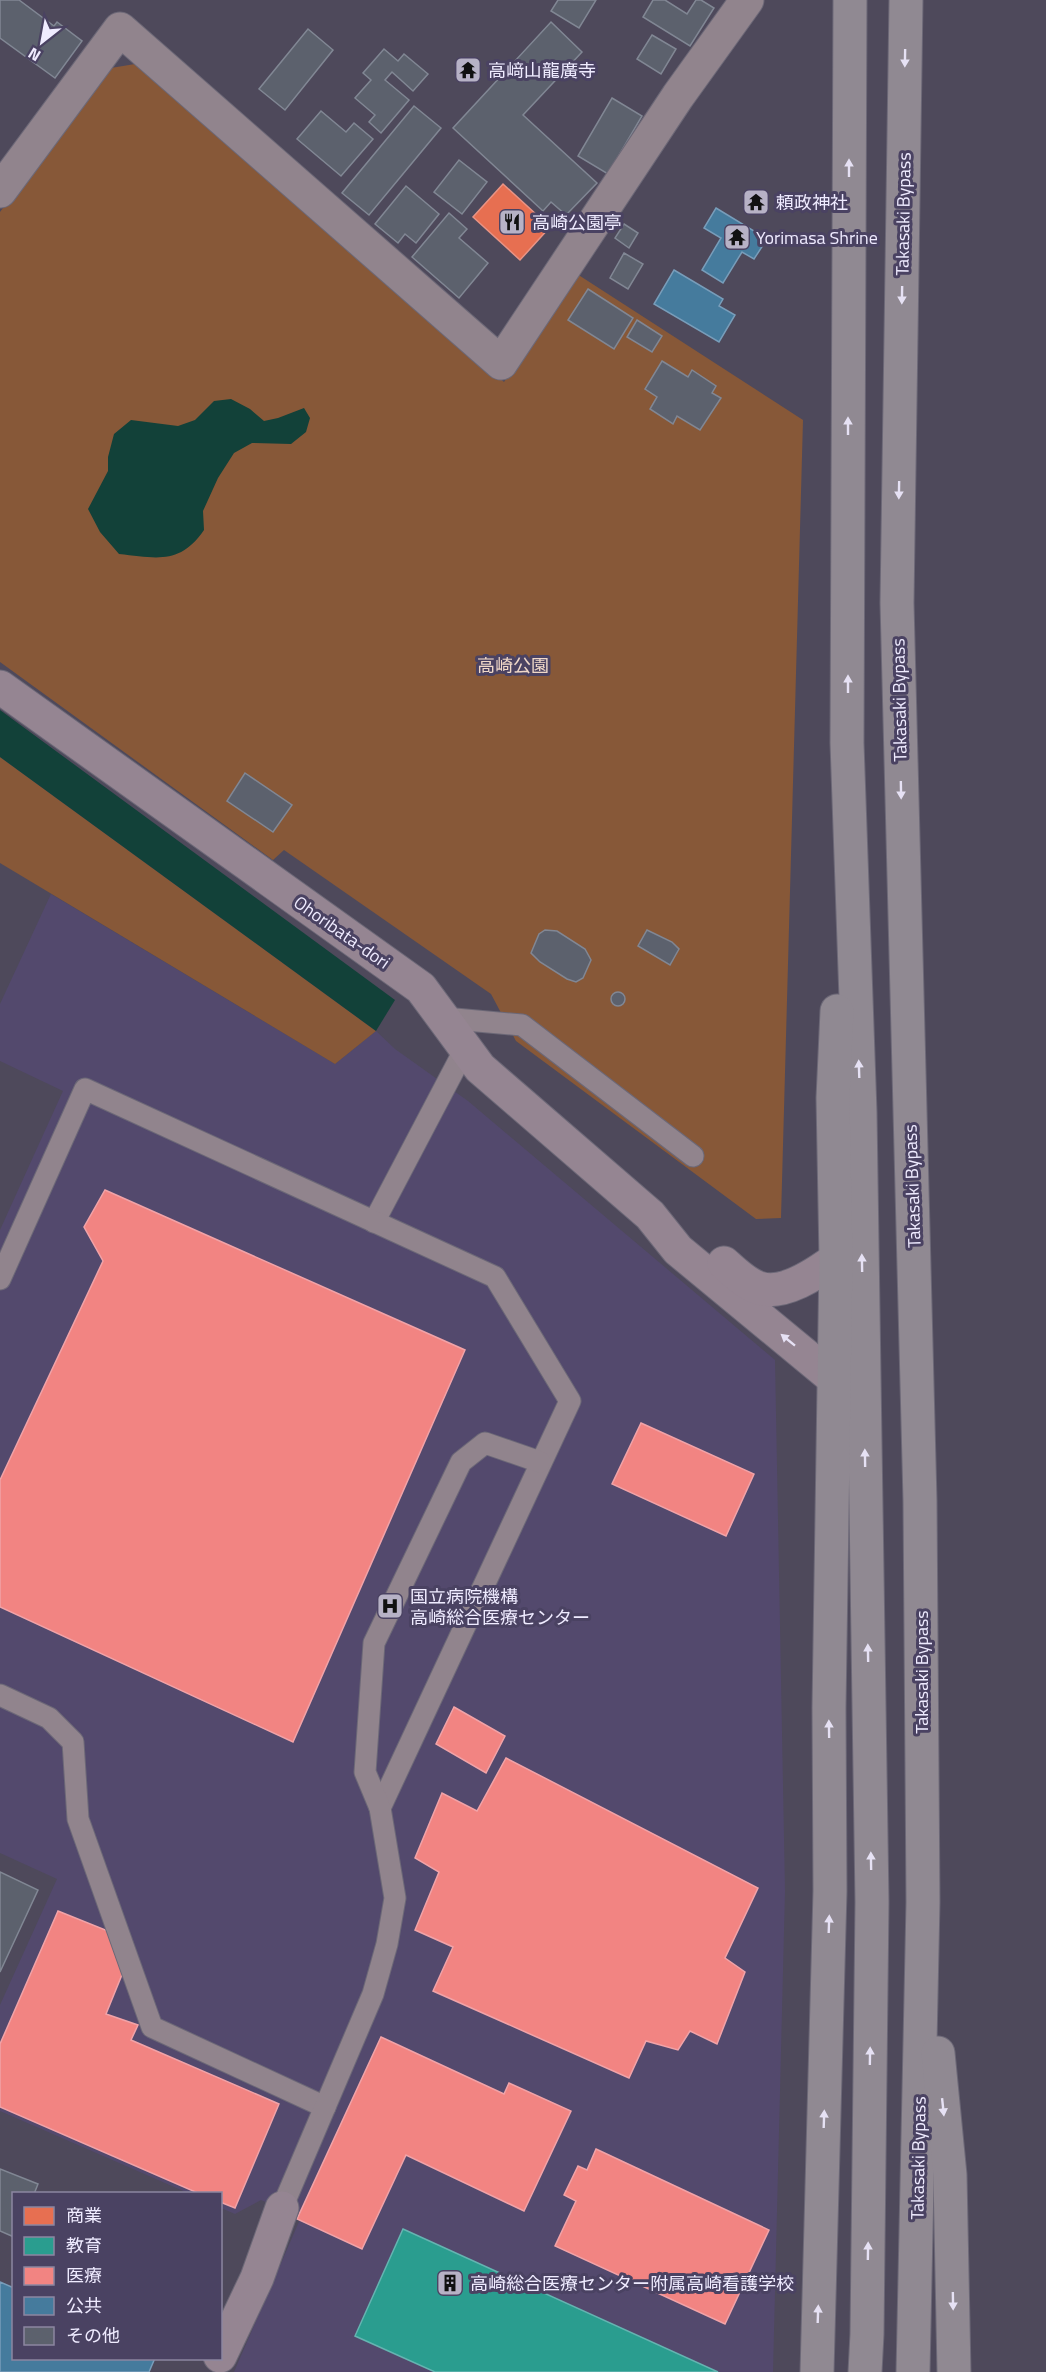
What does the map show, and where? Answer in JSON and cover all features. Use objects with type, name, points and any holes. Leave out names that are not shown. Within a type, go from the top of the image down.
[{"type":"highway","points":[[850,0],[848,743],[860,1112],[872,1902],[865,2372]]},
{"type":"highway","name":"Takasaki Bypass","points":[[906,0],[897,603],[920,1501],[923,1902],[913,2372]]},
{"type":"highway","points":[[817,2372],[830,1891],[829,1708],[836,1259],[833,1098],[848,743]]},
{"type":"highway","points":[[923,1902],[951,2175],[954,2372]]},
{"type":"street","points":[[0,191],[120,30],[501,363],[678,96],[747,0]]},
{"type":"street","name":"Ohoribata-dori","points":[[0,687],[421,988],[480,1068],[651,1215]]},
{"type":"street","points":[[651,1215],[688,1233],[729,1268],[759,1288],[772,1289],[803,1281],[836,1259]]},
{"type":"street","points":[[651,1215],[678,1250],[833,1378]]},
{"type":"street","points":[[222,2353],[257,2278],[282,2208]]},
{"type":"lane","points":[[444,1018],[522,1025],[693,1156]]},
{"type":"lane","points":[[375,1222],[466,1047]]},
{"type":"lane","points":[[0,1279],[85,1089],[495,1277],[570,1401],[380,1808]]},
{"type":"lane","points":[[282,2208],[373,1994],[387,1944],[395,1898],[380,1808],[365,1772],[374,1643],[461,1462],[485,1443],[540,1462]]},
{"type":"lane","points":[[0,1695],[49,1718],[73,1742],[78,1819],[152,2027],[325,2107]]},
{"type":"shaded area","points":[[231,399],[250,409],[264,421],[304,408],[310,418],[306,432],[291,444],[252,443],[234,453],[218,478],[203,511],[204,530],[186,549],[167,557],[119,554],[100,532],[88,509],[108,471],[108,457],[114,434],[131,420],[178,426],[195,420],[214,401]]},
{"type":"shaded area","points":[[0,710],[395,1000],[376,1031],[0,757]]},
{"type":"shaded area","name":"国立病院機構 高崎総合医療センター","points":[[51,894],[335,1064],[376,1031],[395,1049],[468,1101],[775,1360],[785,1891],[773,2372],[234,2372],[301,2217],[261,2200],[235,2214],[222,2208],[222,2192],[186,2192],[0,2111],[0,2005],[57,1879],[0,1853],[0,1230],[63,1091],[0,1061],[0,1004]]},
{"type":"green space","name":"高崎公園","points":[[135,64],[504,382],[577,274],[803,420],[781,1218],[756,1219],[516,1041],[491,994],[284,850],[273,860],[0,662],[0,212],[105,69]]},
{"type":"green space","points":[[0,757],[376,1031],[335,1064],[0,863]]},
{"type":"building: 商業","points":[[503,184],[550,227],[520,260],[473,217]]},
{"type":"building: 教育","name":"高崎総合医療センター附属高崎看護学校","points":[[403,2229],[718,2372],[435,2372],[355,2336]]},
{"type":"building: 医療","points":[[105,1190],[465,1350],[293,1742],[0,1607],[0,1480],[103,1261],[84,1227]]},
{"type":"building: 医療","points":[[641,1423],[754,1474],[726,1536],[612,1484]]},
{"type":"building: 医療","points":[[454,1707],[505,1736],[486,1773],[436,1744]]},
{"type":"building: 医療","points":[[506,1758],[758,1888],[725,1958],[745,1972],[717,2044],[690,2031],[678,2050],[646,2041],[629,2078],[433,1991],[453,1947],[415,1930],[439,1872],[415,1858],[442,1793],[477,1811]]},
{"type":"building: 医療","points":[[58,1911],[118,1935],[130,1955],[106,2014],[138,2025],[131,2040],[279,2104],[235,2208],[222,2203],[222,2192],[195,2192],[0,2107],[0,2044]]},
{"type":"building: 医療","points":[[381,2037],[504,2094],[509,2083],[571,2111],[524,2211],[406,2155],[362,2249],[297,2219]]},
{"type":"building: 医療","points":[[596,2149],[769,2230],[725,2324],[555,2246],[576,2201],[564,2195],[578,2166],[587,2170]]},
{"type":"building: 公共","points":[[716,208],[767,239],[754,259],[742,252],[723,283],[702,270],[721,238],[704,228]]},
{"type":"building: 公共","points":[[674,270],[723,299],[719,306],[735,315],[719,342],[654,304]]},
{"type":"building: 公共","points":[[0,2282],[12,2287],[12,2360],[154,2360],[149,2372],[0,2372]]},
{"type":"building: その他","points":[[0,0],[19,0],[54,26],[57,22],[82,41],[55,78],[0,38]]},
{"type":"building: その他","points":[[558,0],[596,0],[579,28],[551,11]]},
{"type":"building: その他","points":[[653,0],[665,0],[687,14],[696,0],[701,0],[714,8],[690,46],[643,17]]},
{"type":"building: その他","points":[[551,22],[582,52],[523,115],[597,183],[566,215],[551,202],[543,211],[453,128]]},
{"type":"building: その他","points":[[308,29],[333,50],[285,110],[259,89]]},
{"type":"building: その他","points":[[652,35],[676,49],[661,74],[637,59]]},
{"type":"building: その他","points":[[384,49],[398,61],[404,54],[428,74],[413,91],[392,72],[385,80],[409,100],[381,133],[369,122],[375,115],[355,98],[371,80],[363,73]]},
{"type":"building: その他","points":[[612,98],[642,116],[608,174],[578,156]]},
{"type":"building: その他","points":[[414,106],[441,128],[369,215],[342,193]]},
{"type":"building: その他","points":[[321,111],[346,132],[354,123],[373,139],[341,176],[297,139]]},
{"type":"building: その他","points":[[459,160],[487,182],[462,214],[434,192]]},
{"type":"building: その他","points":[[406,186],[439,214],[416,243],[405,234],[398,243],[375,224]]},
{"type":"building: その他","points":[[449,213],[467,229],[459,238],[488,263],[459,298],[412,257]]},
{"type":"building: その他","points":[[624,224],[638,233],[629,248],[615,238]]},
{"type":"building: その他","points":[[624,253],[643,264],[628,289],[610,278]]},
{"type":"building: その他","points":[[588,289],[633,318],[614,349],[568,320]]},
{"type":"building: その他","points":[[637,320],[662,336],[652,352],[627,337]]},
{"type":"building: その他","points":[[662,361],[688,377],[692,370],[716,386],[712,393],[721,398],[700,430],[677,416],[673,424],[650,409],[657,397],[645,389]]},
{"type":"building: その他","points":[[245,773],[292,805],[273,832],[227,801]]},
{"type":"building: その他","points":[[545,930],[557,931],[585,949],[591,960],[583,978],[576,982],[567,979],[540,962],[531,953],[539,934]]},
{"type":"building: その他","points":[[647,930],[672,942],[679,949],[670,965],[638,946]]},
{"type":"building: その他","points":[[615,992],[621,992],[625,999],[621,1006],[615,1006],[611,1002],[611,996]]},
{"type":"building: その他","points":[[0,1872],[38,1890],[0,1972]]},
{"type":"building: その他","points":[[0,2169],[38,2184],[35,2192],[12,2192],[12,2236],[0,2231]]},
{"type":"place","name":"高﨑山龍廣寺","points":[[468,70]]},
{"type":"place","name":"頼政神社","points":[[756,202]]},
{"type":"place","name":"高崎公園亭","points":[[512,222]]},
{"type":"place","name":"Yorimasa Shrine","points":[[737,237]]},
{"type":"place","name":"国立病院機構 高崎総合医療センター","points":[[390,1606]]},
{"type":"place","name":"高崎総合医療センター附属高崎看護学校","points":[[450,2283]]}]
